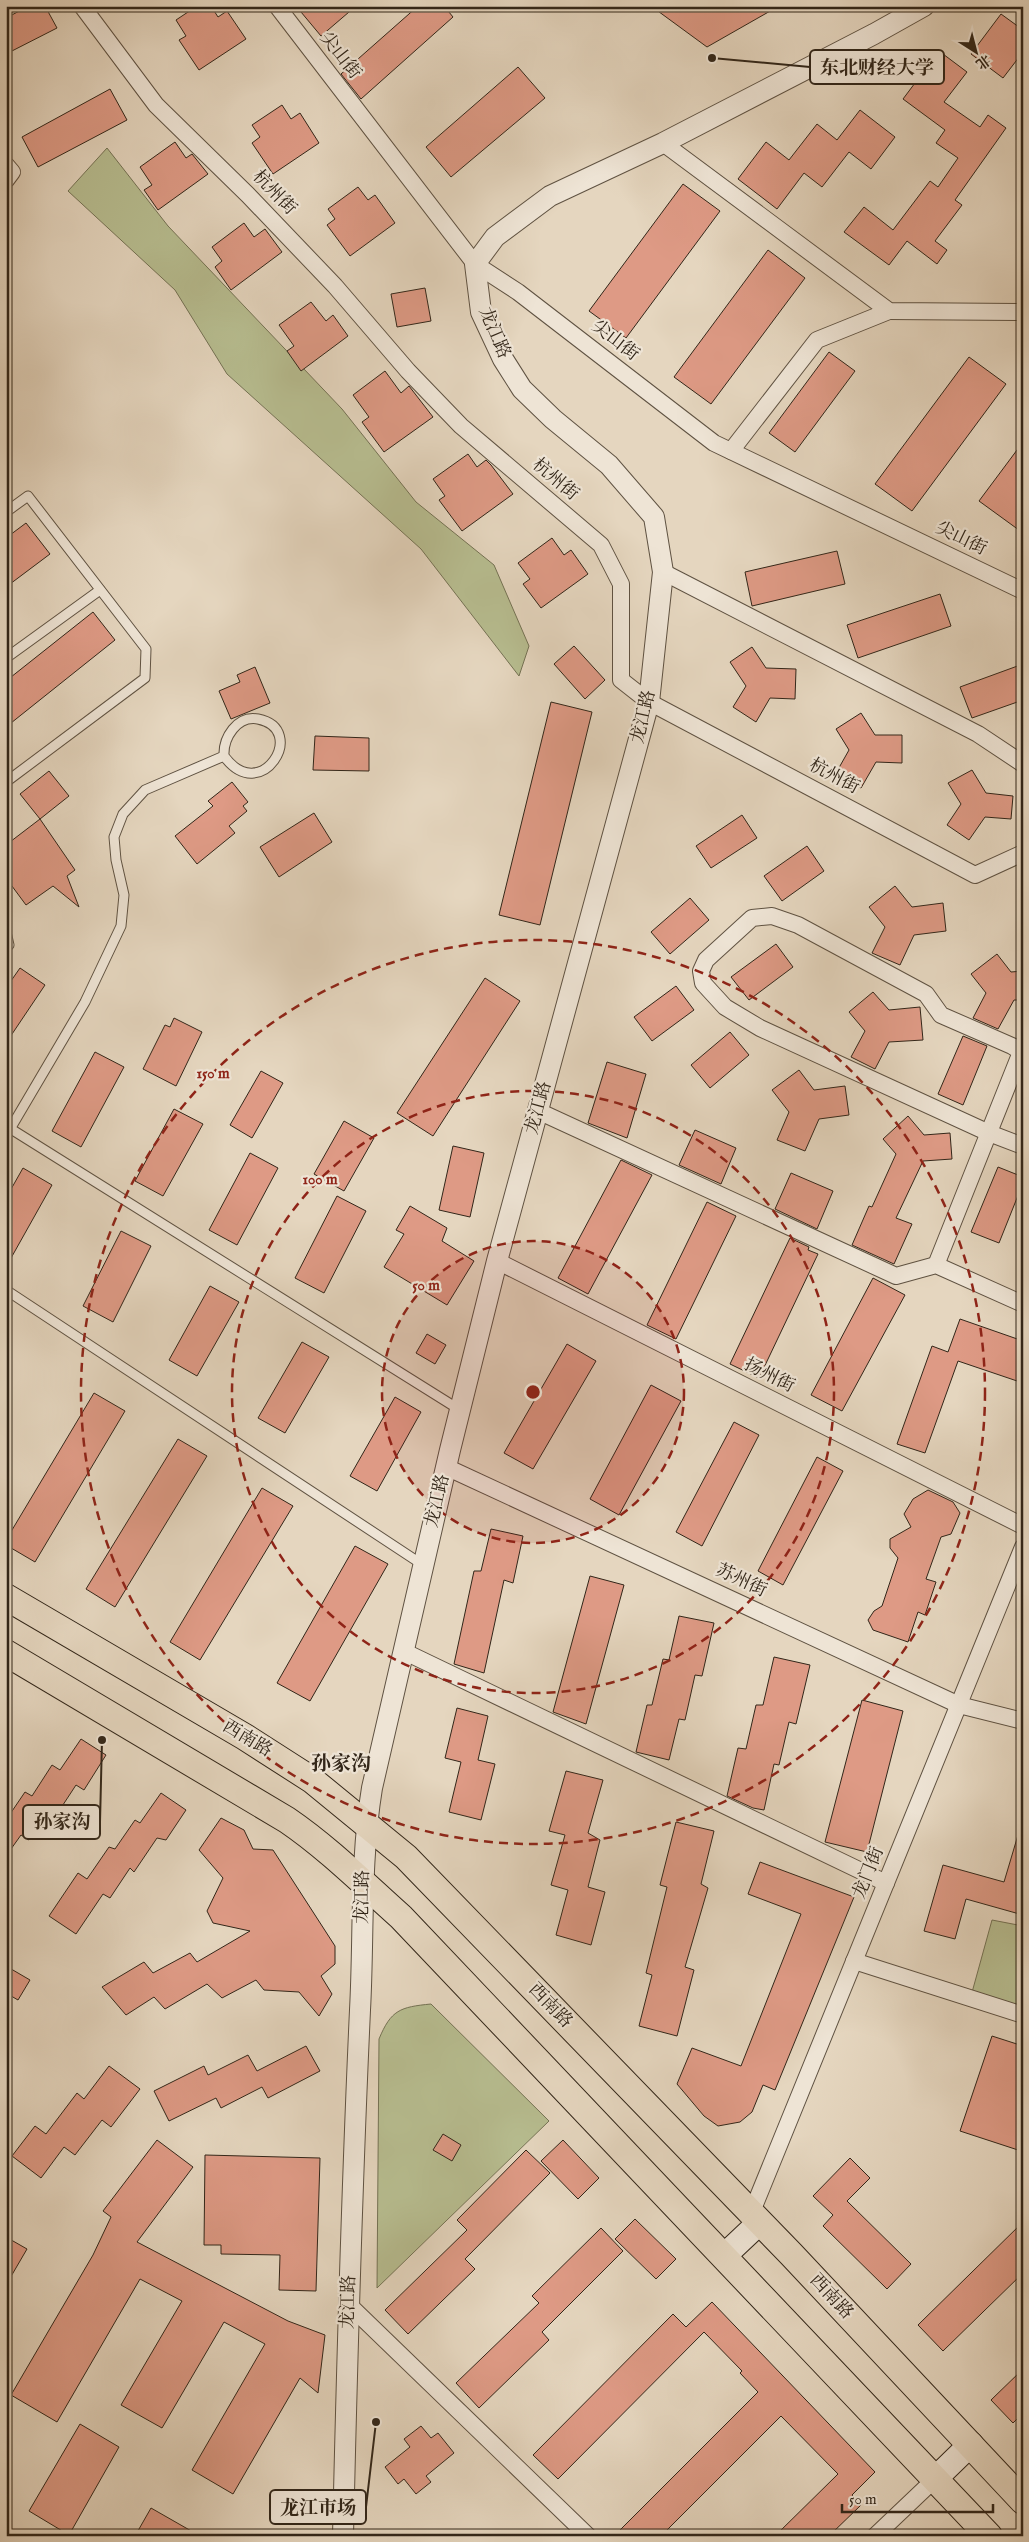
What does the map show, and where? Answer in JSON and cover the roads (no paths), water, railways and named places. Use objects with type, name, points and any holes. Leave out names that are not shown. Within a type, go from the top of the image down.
[{"type":"main road","name":"西南路","points":[[6,1597],[245,1737],[312,1780],[366,1822],[406,1857],[971,2444],[1023,2501]]},
{"type":"main road","points":[[6,1653],[287,1820],[302,1830],[363,1882],[401,1917],[990,2536]]},
{"type":"main road","points":[[724,2256],[755,2219]]},
{"type":"main road","points":[[936,2478],[971,2444]]},
{"type":"street","name":"杭州街","points":[[82,6],[156,105],[248,195],[336,286],[408,372],[461,426],[601,545],[621,584],[621,680],[650,702],[976,875],[1023,853]]},
{"type":"street","name":"尖山街","points":[[277,6],[475,264],[518,292],[714,443],[1023,591]]},
{"type":"street","points":[[475,264],[495,237],[550,196],[663,142],[874,34],[924,6]]},
{"type":"street","points":[[663,142],[889,311]]},
{"type":"street","points":[[6,165],[12,172],[6,180]]},
{"type":"street","name":"龙江路","points":[[343,2536],[348,2304],[366,1822],[403,1650],[497,1261],[650,702],[664,572],[654,517],[609,465],[553,419],[522,388],[503,359],[481,312],[475,264]]},
{"type":"street","points":[[731,451],[817,340],[889,311],[1023,312]]},
{"type":"street","points":[[664,572],[978,734],[1023,764]]},
{"type":"street","points":[[936,1264],[989,1133],[1022,1053],[1012,1046],[941,1015],[926,994],[798,925],[772,916],[752,918],[706,960],[701,972],[703,983],[725,1007],[760,1028],[989,1133],[1023,1146]]},
{"type":"street","points":[[538,1111],[896,1276],[936,1264],[1023,1304]]},
{"type":"street","name":"扬州街","points":[[497,1261],[1023,1526]]},
{"type":"street","name":"苏州街","points":[[446,1467],[959,1704],[1023,1721]]},
{"type":"street","name":"龙门街","points":[[755,2219],[854,1961],[1023,1547]]},
{"type":"street","points":[[403,1650],[886,1883]]},
{"type":"street","points":[[854,1961],[1023,2015]]},
{"type":"street","points":[[348,2304],[588,2536]]},
{"type":"street","points":[[875,2536],[936,2478]]},
{"type":"lane","points":[[6,512],[28,496],[146,649],[145,678],[6,782]]},
{"type":"lane","points":[[6,658],[100,590]]},
{"type":"lane","points":[[253,718],[271,725],[278,734],[282,744],[277,758],[268,768],[256,772],[238,769],[224,756],[225,739],[233,729],[253,718]]},
{"type":"lane","points":[[224,756],[145,790],[123,814],[114,837],[116,860],[124,895],[121,926],[85,1002],[8,1132],[460,1410]]},
{"type":"lane","points":[[6,932],[9,945],[6,948]]},
{"type":"lane","points":[[6,1290],[423,1565]]},
{"type":"place","name":"东北财经大学","points":[[712,58]]},
{"type":"place","name":"孙家沟","points":[[102,1740]]},
{"type":"place","name":"龙江市场","points":[[376,2422]]},
{"type":"district","name":"孙家沟","points":[[341,1764]]}]
